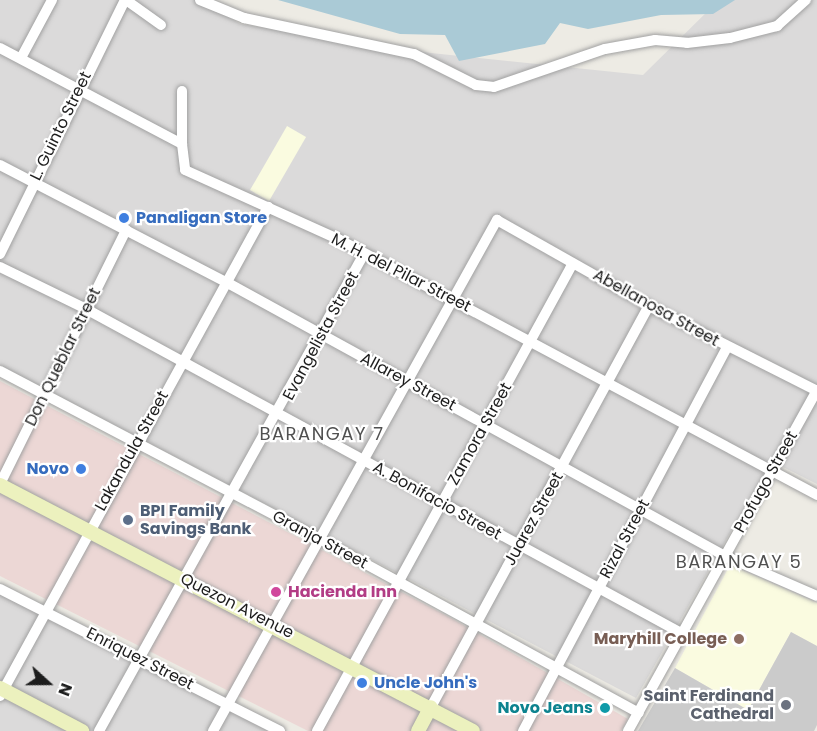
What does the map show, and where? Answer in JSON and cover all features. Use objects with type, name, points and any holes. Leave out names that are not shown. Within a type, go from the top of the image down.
[{"type":"main road","name":"Quezon Avenue","points":[[0,484],[351,665],[473,731]]},
{"type":"main road","points":[[1,691],[82,731]]},
{"type":"main road","name":"Juarez Street","points":[[418,731],[431,707]]},
{"type":"street","points":[[21,58],[50,0]]},
{"type":"street","points":[[126,0],[161,26]]},
{"type":"street","name":"L. Guinto Street","points":[[0,254],[78,89],[126,0]]},
{"type":"street","points":[[200,0],[244,18],[414,54],[476,85],[494,87],[605,50],[655,40],[687,43],[730,38],[777,26],[806,0]]},
{"type":"street","points":[[0,48],[182,144],[182,91]]},
{"type":"street","name":"M. H. del Pilar Street","points":[[182,144],[184,170],[268,207],[455,300],[817,495]]},
{"type":"street","name":"Allarey Street","points":[[0,165],[226,282],[322,337],[486,423],[562,468],[725,556],[817,596]]},
{"type":"street","name":"Lakandula Street","points":[[1,691],[268,207]]},
{"type":"street","name":"Abellanosa Street","points":[[455,300],[497,220],[649,306],[817,391]]},
{"type":"street","name":"Don Queblar Street","points":[[0,484],[126,230]]},
{"type":"street","name":"Evangelista Street","points":[[99,731],[322,337],[364,254]]},
{"type":"street","name":"Zamora Street","points":[[317,731],[351,665],[532,341],[573,262]]},
{"type":"street","name":"A. Bonifacio Street","points":[[0,267],[86,309],[683,634]]},
{"type":"street","points":[[213,731],[455,300]]},
{"type":"street","name":"Juarez Street","points":[[431,707],[609,384],[649,306]]},
{"type":"street","name":"Rizal Street","points":[[523,731],[727,347]]},
{"type":"street","name":"Granja Street","points":[[0,371],[320,539],[555,670],[639,713]]},
{"type":"street","name":"Profugo Street","points":[[628,731],[817,391]]},
{"type":"street","name":"Enriquez Street","points":[[0,589],[280,731]]},
{"type":"shaded area","points":[[0,0],[202,0],[240,24],[431,53],[643,75],[719,0],[817,0],[817,484],[771,461],[636,698],[0,365]]},
{"type":"shaded area","points":[[287,126],[306,137],[269,201],[250,190]]},
{"type":"shaded area","points":[[0,381],[451,618],[628,719],[621,731],[308,731],[0,576]]},
{"type":"shaded area","name":"Maryhill College","points":[[730,565],[817,603],[817,646],[791,632],[748,710],[675,668]]},
{"type":"shaded area","points":[[0,593],[280,731],[0,731]]},
{"type":"shaded area","points":[[791,632],[817,646],[817,725],[814,731],[638,731],[675,668],[748,710]]},
{"type":"water","points":[[278,0],[735,0],[713,14],[661,15],[588,29],[560,23],[545,44],[459,61],[445,35],[400,34]]},
{"type":"place","name":"Panaligan Store","points":[[124,218]]},
{"type":"place","name":"Novo","points":[[81,469]]},
{"type":"place","name":"BPI Family Savings Bank","points":[[128,520]]},
{"type":"place","name":"Hacienda Inn","points":[[276,592]]},
{"type":"place","name":"Maryhill College","points":[[739,639]]},
{"type":"place","name":"Uncle John's","points":[[362,683]]},
{"type":"place","name":"Saint Ferdinand Cathedral","points":[[786,705]]},
{"type":"place","name":"Novo Jeans","points":[[605,708]]},
{"type":"district","name":"BARANGAY 7","points":[[322,434]]},
{"type":"district","name":"BARANGAY 5","points":[[739,562]]}]
